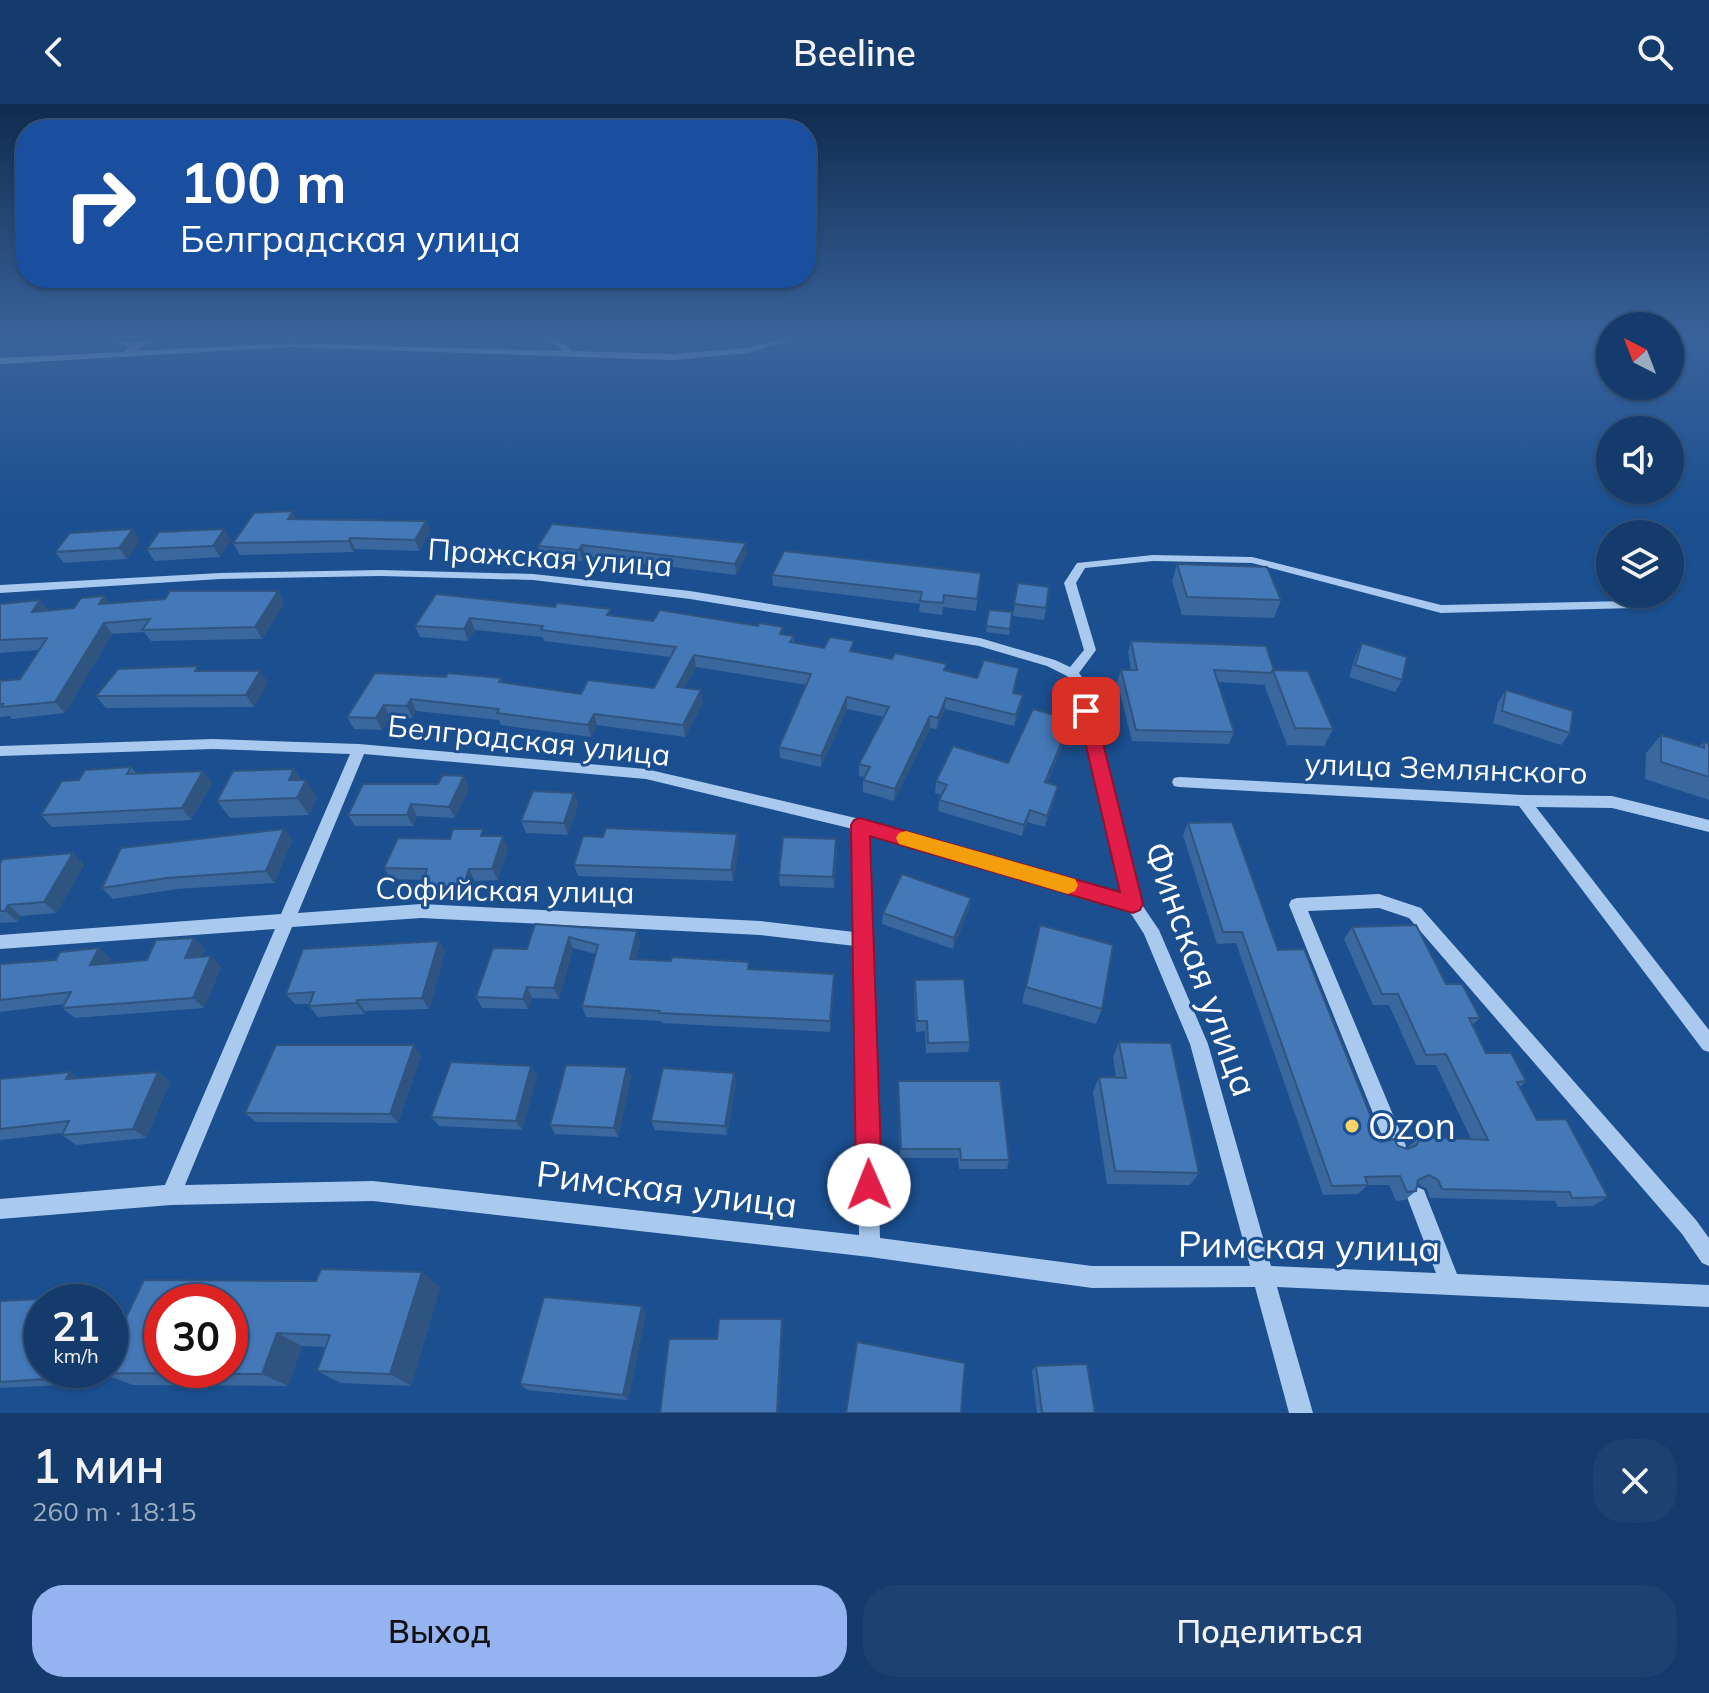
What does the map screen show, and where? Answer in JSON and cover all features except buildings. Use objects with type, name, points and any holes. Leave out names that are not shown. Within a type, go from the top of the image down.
[{"type":"street","points":[[1076,679],[1090,650],[1070,583],[1081,565],[1153,558],[1252,560],[1441,609],[1596,605]]},
{"type":"street","name":"Пражская улица","points":[[0,589],[234,576],[381,573],[533,577],[690,595],[980,642],[1051,663],[1076,679]]},
{"type":"street","name":"Финская улица","points":[[1076,679],[1133,904],[1161,951],[1199,1044],[1301,1413]]},
{"type":"street","name":"Белградская улица","points":[[0,751],[213,744],[359,749],[646,774],[860,825],[1133,904]]},
{"type":"street","points":[[171,1195],[359,749]]},
{"type":"street","name":"улица Землянского","points":[[1179,782],[1523,801],[1612,802],[1709,826]]},
{"type":"street","points":[[1523,801],[1709,1044]]},
{"type":"street","points":[[860,825],[870,1247]]},
{"type":"street","points":[[1396,1146],[1297,905],[1379,901],[1415,913],[1689,1227],[1709,1256]]},
{"type":"street","name":"Софийская улица","points":[[0,942],[421,911],[760,928],[864,940]]},
{"type":"street","name":"Римская улица","points":[[0,1209],[171,1195],[373,1191],[870,1247],[1092,1277],[1264,1276],[1709,1296]]},
{"type":"street","points":[[1417,1197],[1450,1283]]},
{"type":"slow traffic","points":[[906,838],[1068,885]]},
{"type":"place","name":"Ozon","points":[[1352,1126]]},
{"type":"route","points":[[869,1185],[860,825],[1133,904],[1086,711]]}]
